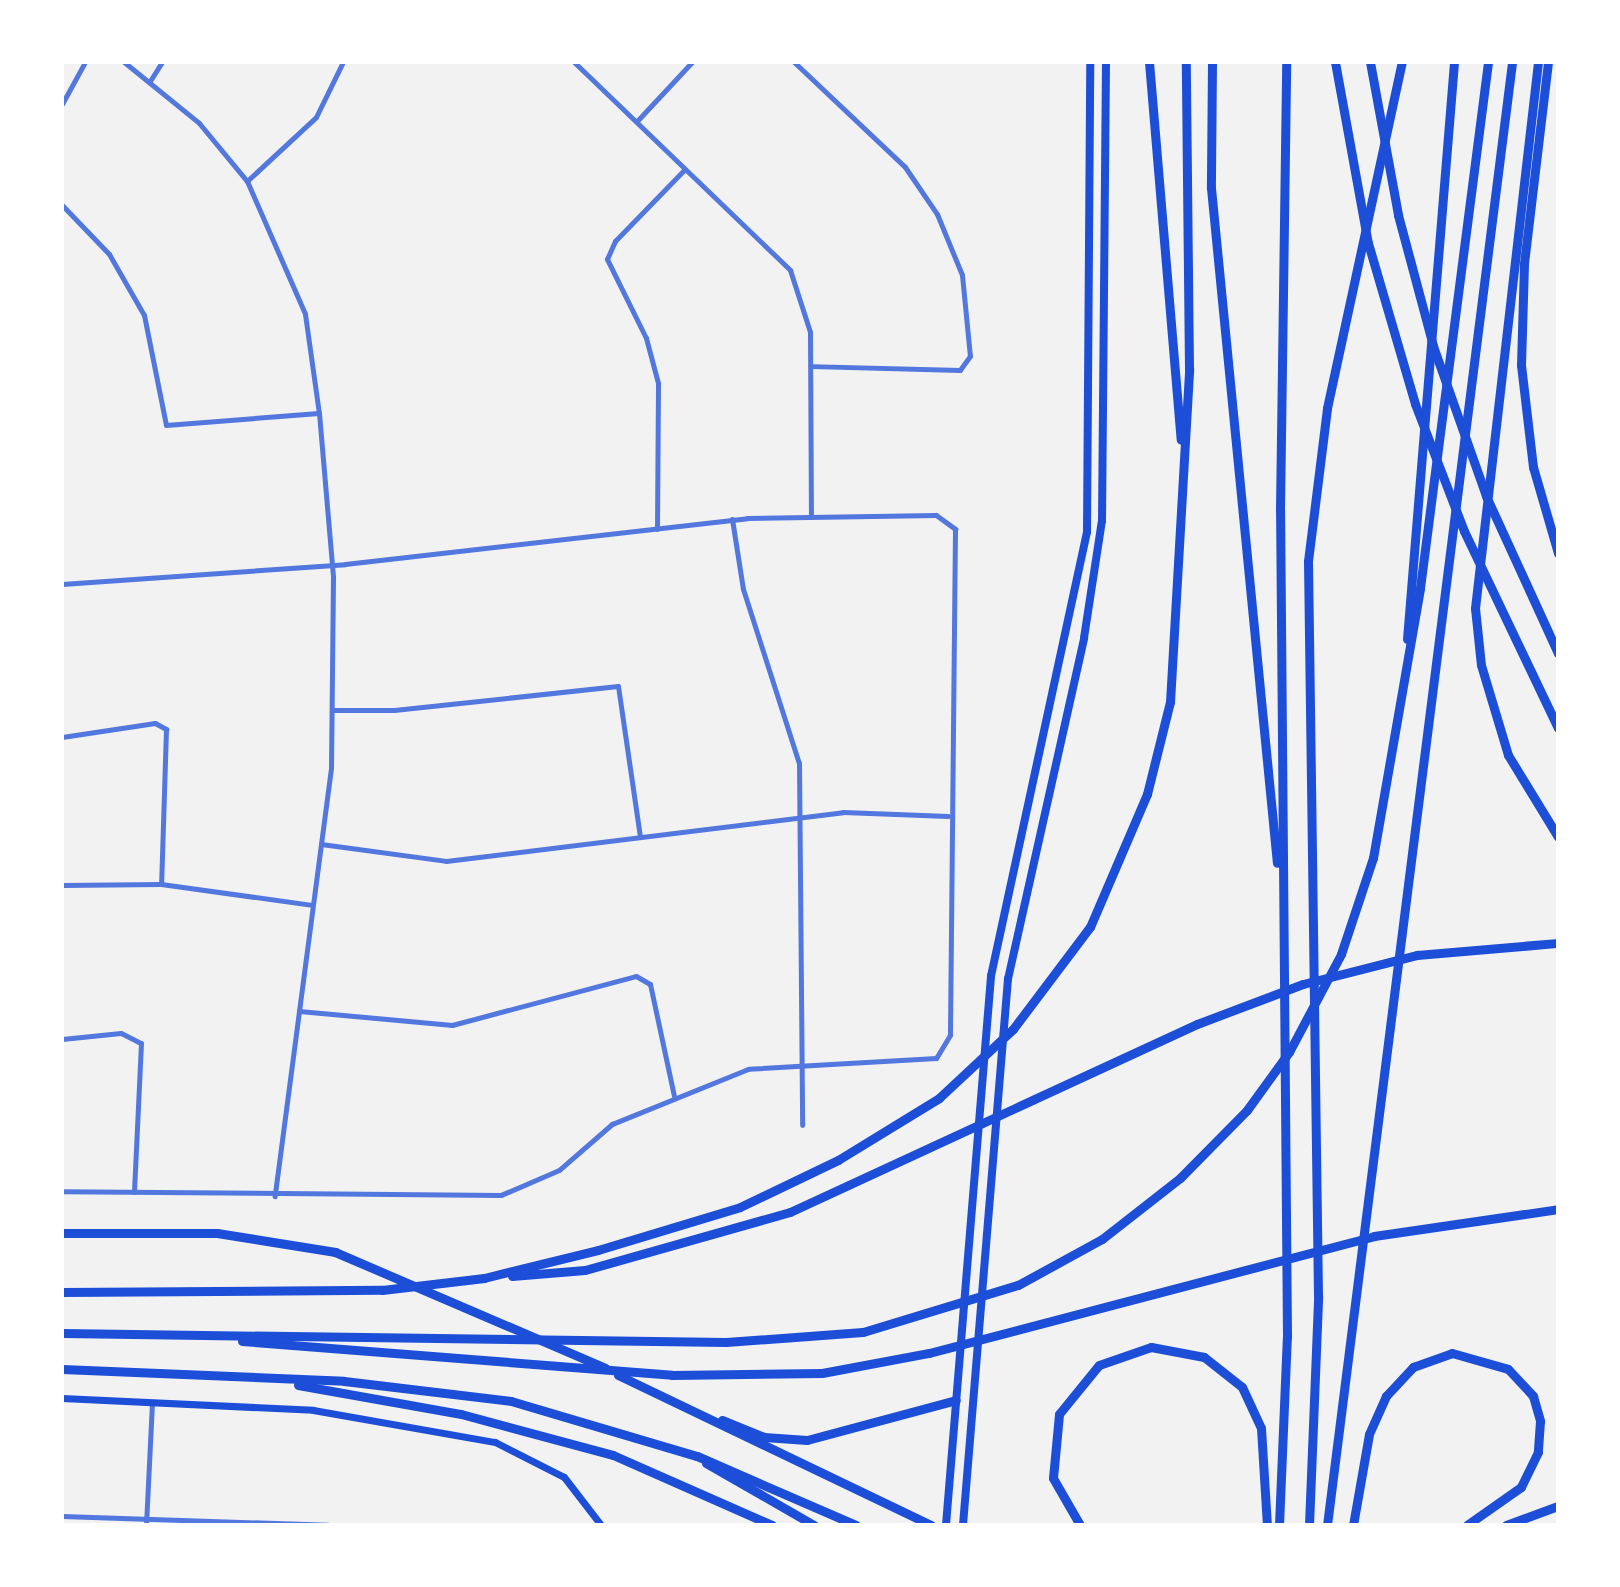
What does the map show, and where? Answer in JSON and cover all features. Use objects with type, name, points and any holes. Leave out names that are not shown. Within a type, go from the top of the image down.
[{"type":"highway","points":[[1149,62],[1184,475]]},
{"type":"highway","points":[[484,1278],[740,1207],[885,1135],[939,1098],[1032,1007],[1090,927],[1160,750],[1178,648],[1184,475],[1186,62]]},
{"type":"highway","points":[[1212,62],[1211,188],[1281,942]]},
{"type":"highway","points":[[1279,1525],[1287,1325],[1281,942],[1286,62]]},
{"type":"highway","points":[[1335,62],[1368,243],[1415,404],[1464,531],[1558,728]]},
{"type":"highway","points":[[1370,62],[1398,215],[1433,346],[1491,509],[1558,653]]},
{"type":"highway","points":[[1309,1525],[1318,1296],[1308,561],[1327,408],[1402,62]]},
{"type":"highway","points":[[1404,690],[1416,505],[1454,62]]},
{"type":"highway","points":[[62,1333],[600,1340],[812,1339],[928,1318],[1018,1285],[1130,1220],[1227,1133],[1303,1028],[1358,909],[1386,806],[1404,690],[1488,62]]},
{"type":"highway","points":[[1327,1525],[1512,62]]},
{"type":"highway","points":[[1538,62],[1498,380],[1475,608],[1481,665],[1508,755],[1558,837]]},
{"type":"highway","points":[[1548,62],[1524,264],[1521,365],[1533,467],[1558,553]]},
{"type":"highway","points":[[62,1292],[382,1290],[585,1270],[677,1249],[790,1212],[934,1149],[1197,1024],[1303,984],[1417,955],[1558,943]]},
{"type":"highway","points":[[180,1336],[704,1377],[822,1373],[929,1353],[1421,1226],[1558,1209]]},
{"type":"highway","points":[[62,1233],[217,1233],[335,1252],[437,1291],[931,1525]]},
{"type":"highway","points":[[1080,1525],[1053,1478],[1059,1414],[1099,1365],[1151,1347],[1204,1357],[1242,1387],[1261,1428],[1267,1525]]},
{"type":"highway","points":[[1353,1525],[1369,1434],[1386,1396],[1413,1367],[1452,1353],[1490,1359],[1515,1375],[1540,1421],[1538,1452],[1521,1487],[1467,1525]]},
{"type":"highway","points":[[62,1369],[231,1376],[485,1396],[697,1456],[856,1525]]},
{"type":"highway","points":[[231,1376],[396,1400],[536,1433],[651,1469],[772,1525]]},
{"type":"highway","points":[[670,1400],[764,1437],[807,1440],[956,1400]]},
{"type":"highway","points":[[697,1456],[814,1525]]},
{"type":"highway","points":[[1506,1525],[1558,1506]]},
{"type":"main road","points":[[946,1525],[991,976],[1087,532],[1090,62]]},
{"type":"main road","points":[[963,1525],[1008,979],[1084,638],[1102,521],[1106,62]]},
{"type":"main road","points":[[62,1398],[313,1410],[495,1442],[564,1477],[601,1525]]},
{"type":"street","points":[[62,104],[85,62]]},
{"type":"street","points":[[124,62],[199,123],[247,181],[305,314],[319,413],[331,565],[332,710],[321,844],[275,1196]]},
{"type":"street","points":[[150,81],[162,62]]},
{"type":"street","points":[[247,181],[316,117],[343,62]]},
{"type":"street","points":[[574,62],[790,270],[807,314],[811,366],[811,517]]},
{"type":"street","points":[[637,121],[692,62]]},
{"type":"street","points":[[794,62],[905,167],[937,214],[962,275],[970,356],[960,370],[811,366]]},
{"type":"street","points":[[657,529],[658,383],[646,338],[607,259],[615,241],[685,169]]},
{"type":"street","points":[[62,205],[109,254],[144,315],[166,425],[319,413]]},
{"type":"street","points":[[732,519],[743,589],[795,740],[801,818],[802,1125]]},
{"type":"street","points":[[62,584],[331,565],[732,519],[953,520],[948,1045],[926,1060],[748,1069],[674,1096],[612,1124],[542,1180],[501,1195],[275,1196],[62,1191]]},
{"type":"street","points":[[332,710],[394,710],[618,686],[640,836]]},
{"type":"street","points":[[62,737],[155,723],[166,729],[161,884]]},
{"type":"street","points":[[321,844],[446,861],[801,818],[948,816]]},
{"type":"street","points":[[62,885],[161,884],[312,905]]},
{"type":"street","points":[[299,1011],[452,1025],[636,976],[650,984],[674,1096]]},
{"type":"street","points":[[62,1039],[121,1033],[141,1043],[134,1192]]},
{"type":"street","points":[[146,1522],[152,1401]]},
{"type":"street","points":[[62,1516],[146,1522],[328,1525]]}]
